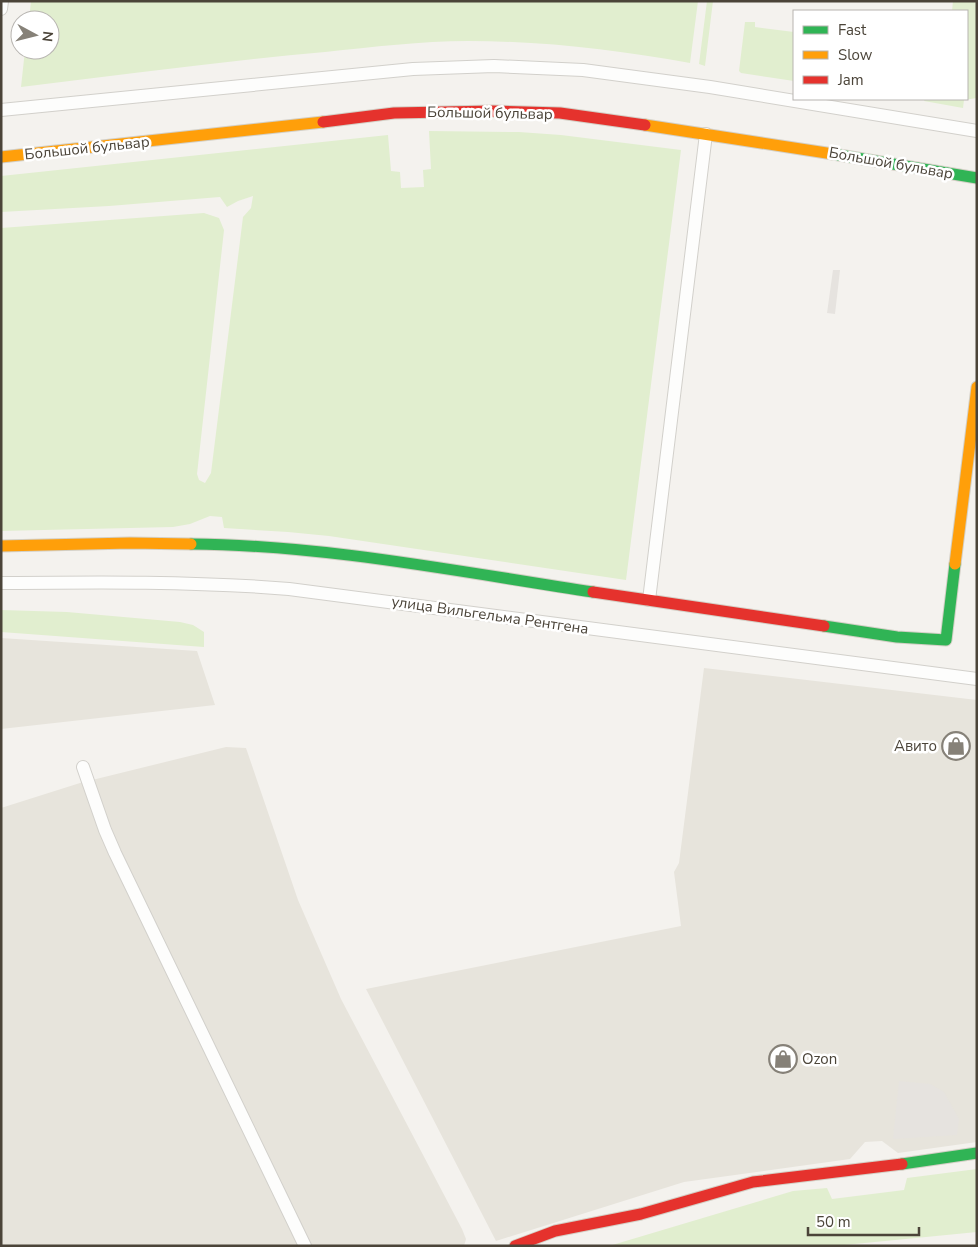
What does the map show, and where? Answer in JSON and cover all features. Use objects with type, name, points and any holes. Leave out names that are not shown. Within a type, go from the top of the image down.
[{"type":"street","points":[[1,9],[2,1]]},
{"type":"street","points":[[1,110],[413,69],[494,66],[593,71],[710,87],[977,131]]},
{"type":"street","name":"Большой бульвар","points":[[1,157],[394,113],[451,111],[560,113],[706,134],[977,178]]},
{"type":"street","points":[[649,600],[706,134]]},
{"type":"street","points":[[1,546],[130,543],[248,545],[327,552],[896,637],[946,640],[977,387]]},
{"type":"street","name":"улица Вильгельма Рентгена","points":[[1,583],[159,582],[290,589],[977,679]]},
{"type":"street","points":[[83,767],[104,830],[305,1246]]},
{"type":"street","points":[[515,1246],[555,1231],[640,1214],[752,1182],[977,1153]]},
{"type":"shaded area","points":[[833,270],[840,270],[835,314],[827,313]]},
{"type":"shaded area","points":[[1,638],[197,651],[215,705],[1,729]]},
{"type":"shaded area","points":[[704,668],[977,700],[977,1142],[898,1153],[882,1141],[865,1142],[850,1159],[684,1182],[496,1241],[366,989],[681,926],[674,872],[679,863]]},
{"type":"shaded area","points":[[226,747],[246,748],[298,900],[341,999],[462,1229],[466,1239],[464,1246],[1,1246],[1,808],[80,783]]},
{"type":"shaded area","points":[[899,1081],[930,1084],[944,1092],[959,1119],[957,1135],[893,1139]]},
{"type":"green space","points":[[31,1],[698,1],[690,63],[607,50],[496,41],[450,41],[249,60],[21,87],[24,60],[60,60],[60,10],[30,10]]},
{"type":"green space","points":[[707,1],[713,1],[705,66],[699,64]]},
{"type":"green space","points":[[953,1],[977,1],[977,98],[968,99],[968,10],[952,10]]},
{"type":"green space","points":[[745,22],[755,22],[755,27],[793,32],[793,81],[741,73],[739,71]]},
{"type":"green space","points":[[924,100],[964,100],[963,108]]},
{"type":"green space","points":[[429,131],[519,132],[561,135],[681,150],[626,580],[329,536],[224,528],[222,517],[210,516],[190,524],[173,527],[1,531],[1,228],[204,213],[219,218],[224,230],[197,474],[199,480],[205,483],[211,473],[243,217],[251,208],[253,196],[227,207],[220,197],[1,212],[1,176],[388,135],[391,171],[400,172],[401,188],[424,187],[423,170],[431,169]]},
{"type":"green space","points":[[1,610],[67,612],[180,622],[193,625],[204,632],[204,647],[1,632]]},
{"type":"green space","points":[[977,1169],[977,1232],[834,1246],[609,1246],[793,1191],[827,1188],[832,1199],[904,1190],[907,1178]]},
{"type":"traffic: fast","points":[[833,154],[977,178]]},
{"type":"traffic: fast","points":[[191,544],[292,549],[342,554],[593,592]]},
{"type":"traffic: fast","points":[[824,626],[897,637],[946,640],[955,564]]},
{"type":"traffic: fast","points":[[902,1164],[977,1153]]},
{"type":"traffic: slow","points":[[1,157],[323,122]]},
{"type":"traffic: slow","points":[[645,125],[833,154]]},
{"type":"traffic: slow","points":[[955,564],[977,387]]},
{"type":"traffic: slow","points":[[1,546],[130,543],[191,544]]},
{"type":"traffic: jam","points":[[323,122],[394,113],[493,111],[560,113],[645,125]]},
{"type":"traffic: jam","points":[[593,592],[824,626]]},
{"type":"traffic: jam","points":[[515,1246],[555,1231],[641,1214],[753,1182],[902,1164]]},
{"type":"place","name":"Авито","points":[[956,746]]},
{"type":"place","name":"Ozon","points":[[783,1059]]}]
